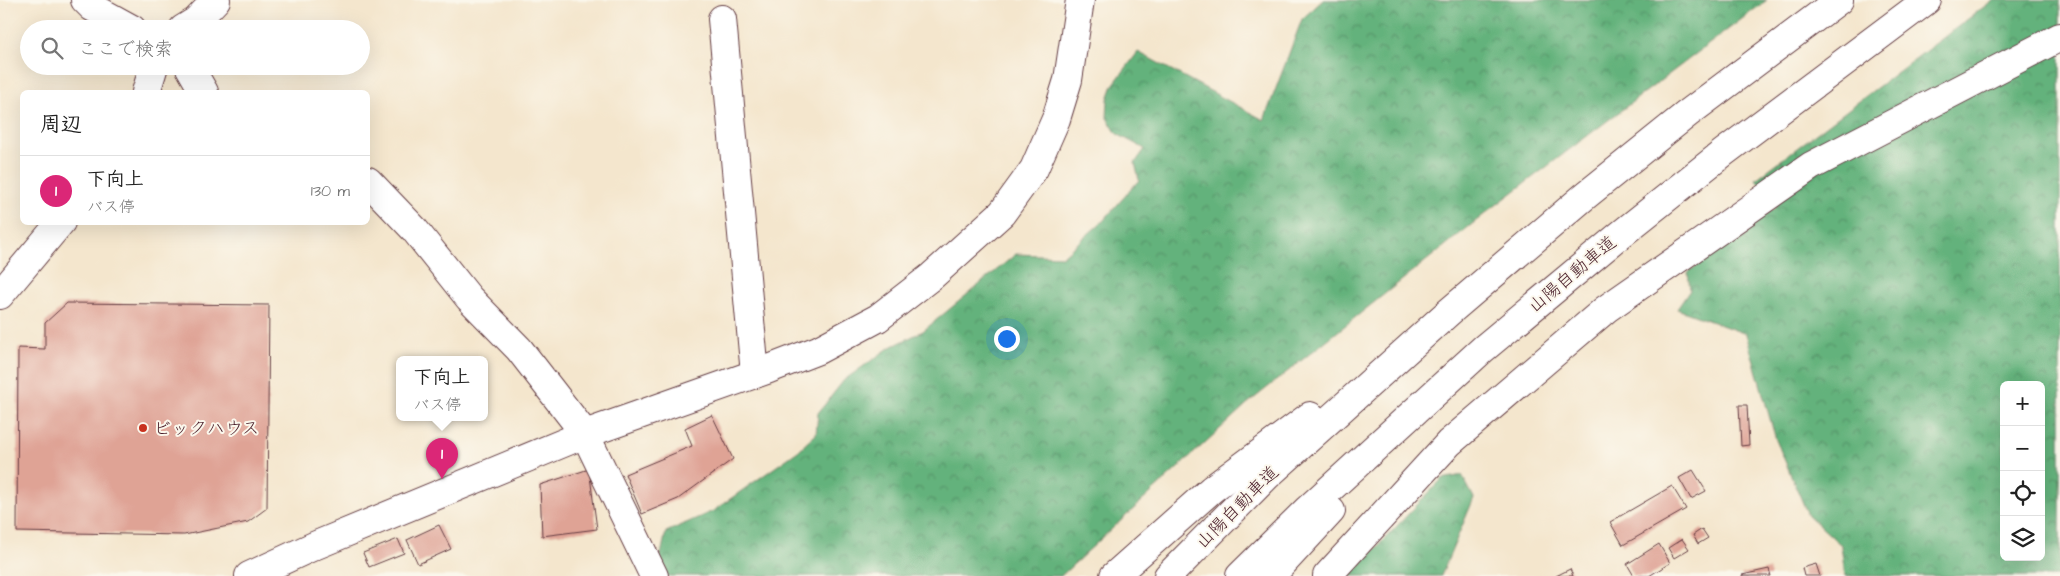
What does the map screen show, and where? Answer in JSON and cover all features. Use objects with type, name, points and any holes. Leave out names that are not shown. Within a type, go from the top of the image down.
[{"type":"main road","points":[[85,0],[92,7],[116,20]]},
{"type":"main road","points":[[197,20],[216,0]]},
{"type":"main road","points":[[249,576],[314,546],[585,434],[818,350],[878,318],[932,276],[1002,213],[1034,169],[1056,119],[1068,80],[1080,0]]},
{"type":"main road","name":"山陽自動車道","points":[[1168,576],[1268,475],[1449,312],[1585,196],[1680,120],[1839,0]]},
{"type":"main road","name":"山陽自動車道","points":[[1240,576],[1308,509],[1482,349],[1723,153],[1927,0]]},
{"type":"main road","points":[[722,19],[755,374]]},
{"type":"main road","points":[[1327,576],[1449,444],[1606,309],[1811,166],[2060,37]]},
{"type":"main road","points":[[147,90],[151,75]]},
{"type":"main road","points":[[194,75],[203,90]]},
{"type":"main road","points":[[370,182],[414,229],[469,298],[519,348],[585,434],[654,576]]},
{"type":"main road","points":[[0,295],[58,225]]},
{"type":"main road","points":[[1114,576],[1212,489],[1449,312]]},
{"type":"main road","points":[[1271,576],[1482,349]]},
{"type":"green space","points":[[1323,0],[1767,0],[1491,209],[1247,404],[1061,576],[663,576],[659,563],[666,532],[713,511],[798,451],[816,434],[818,413],[844,380],[889,348],[923,331],[1016,254],[1063,256],[1103,221],[1139,180],[1135,163],[1145,149],[1117,134],[1107,118],[1108,99],[1113,85],[1138,52],[1264,120],[1302,19]]},
{"type":"green space","points":[[1993,0],[2060,0],[2060,576],[1845,576],[1841,545],[1808,515],[1776,440],[1746,334],[1677,309],[1690,290],[1688,272],[1777,206],[1756,179]]},
{"type":"green space","points":[[1462,475],[1474,498],[1441,576],[1349,576],[1442,479]]},
{"type":"building","name":"ビックハウス","points":[[67,303],[269,305],[267,508],[248,522],[184,535],[17,532],[18,348],[45,349],[45,323]]},
{"type":"building","points":[[1739,405],[1747,405],[1749,445],[1741,446]]},
{"type":"building","points":[[712,415],[733,459],[678,499],[642,514],[625,474],[692,446],[685,428]]},
{"type":"building","points":[[589,469],[597,529],[542,536],[540,485]]},
{"type":"building","points":[[1693,470],[1706,491],[1691,499],[1679,478]]},
{"type":"building","points":[[1672,486],[1686,509],[1623,545],[1610,522]]},
{"type":"building","points":[[439,525],[451,549],[418,564],[407,540]]},
{"type":"building","points":[[1702,529],[1708,538],[1698,544],[1693,535]]},
{"type":"building","points":[[398,539],[404,553],[369,567],[363,553]]},
{"type":"building","points":[[1682,539],[1689,549],[1674,558],[1668,548]]},
{"type":"building","points":[[1659,544],[1670,563],[1649,576],[1634,576],[1627,564]]},
{"type":"building","points":[[1816,564],[1820,576],[1804,576],[1802,568]]},
{"type":"building","points":[[1570,569],[1573,576],[1556,576]]},
{"type":"building","points":[[1769,569],[1771,576],[1742,576],[1742,575]]},
{"type":"place","name":"ビックハウス","points":[[143,428]]},
{"type":"place","name":"下向上","points":[[442,479]]}]
